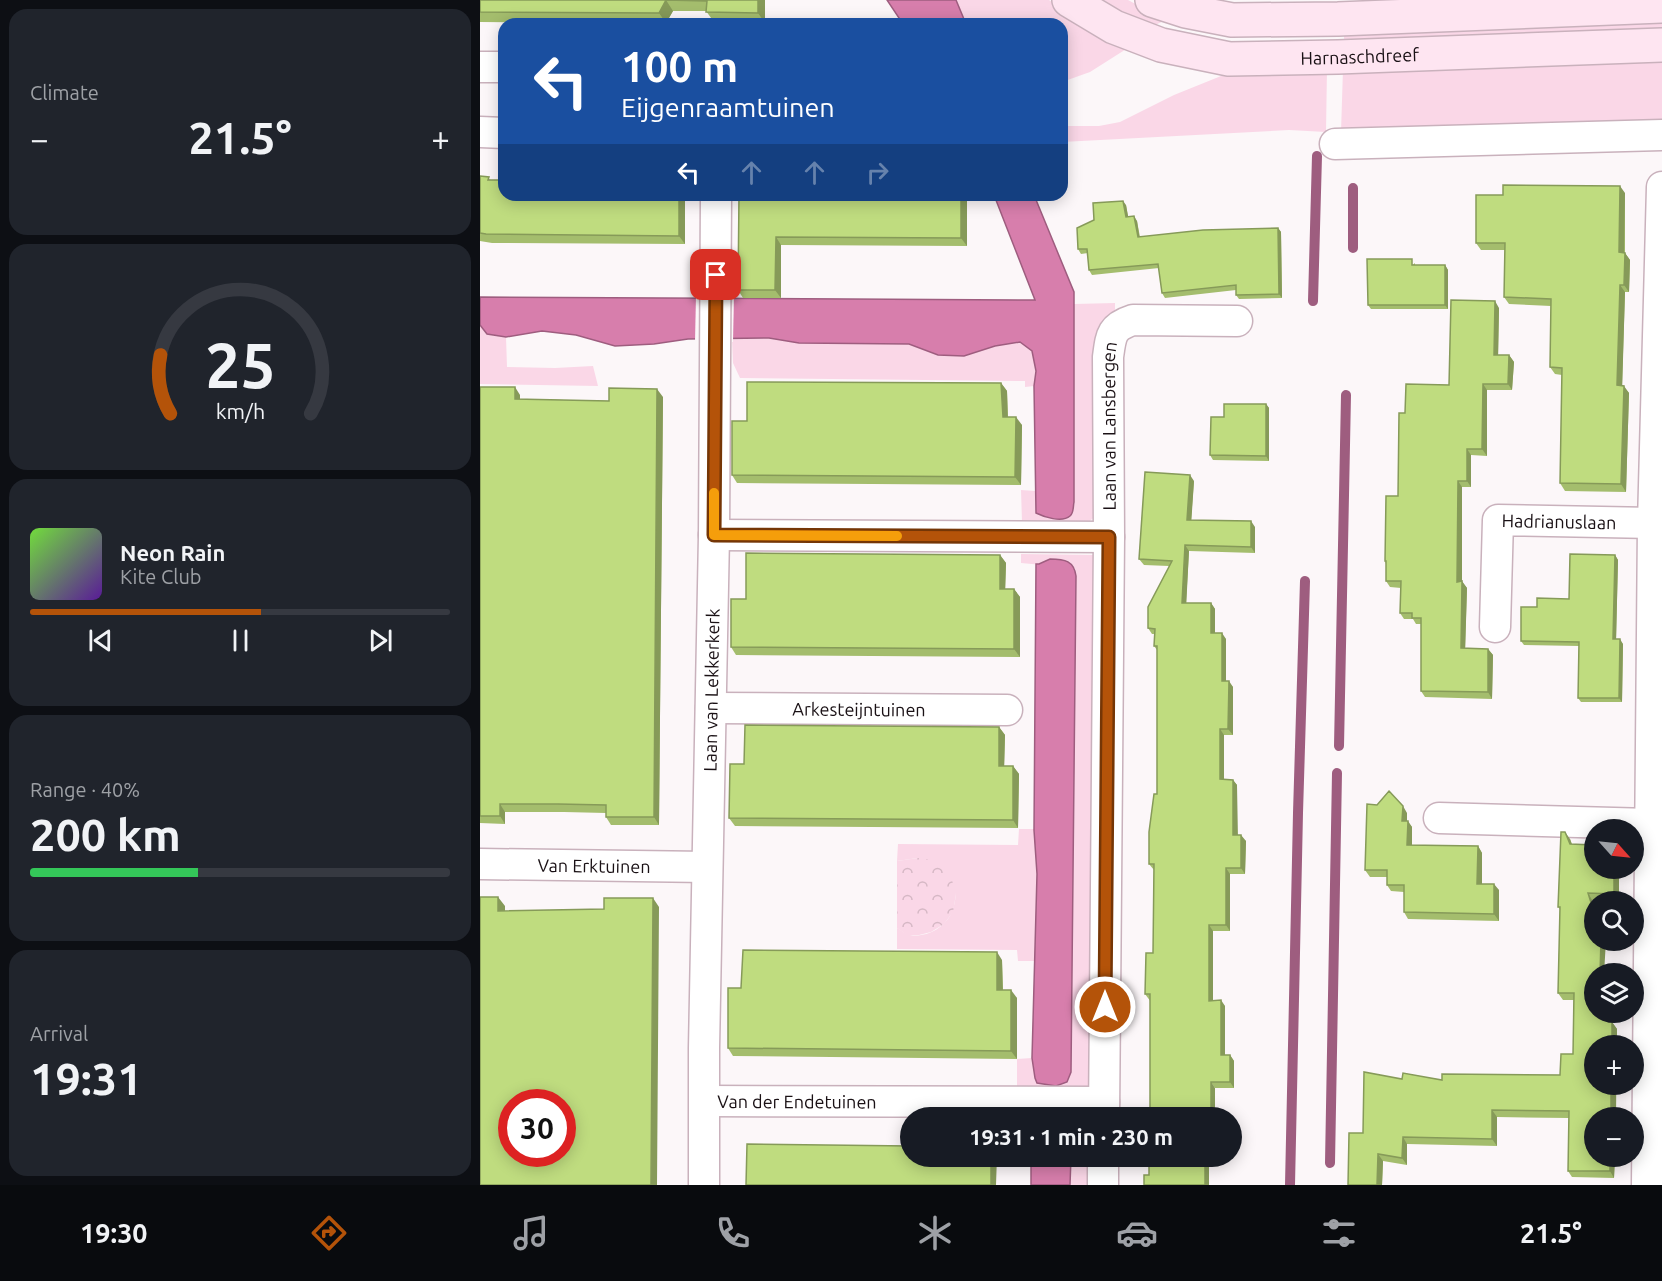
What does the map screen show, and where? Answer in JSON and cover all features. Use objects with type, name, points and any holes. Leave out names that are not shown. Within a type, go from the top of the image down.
[{"type":"street","name":"Harnaschdreef","points":[[1069,0],[1114,27],[1161,45],[1229,59],[1662,45]]},
{"type":"street","name":"Harnaschdreef","points":[[1152,0],[1186,11],[1232,20],[1338,20],[1662,6]]},
{"type":"street","points":[[480,67],[498,68]]},
{"type":"street","points":[[480,132],[498,133]]},
{"type":"street","points":[[1335,144],[1662,135]]},
{"type":"street","points":[[1647,1185],[1653,524],[1662,187]]},
{"type":"street","name":"Laan van Lekkerkerk","points":[[704,1185],[704,1048],[714,535],[716,201]]},
{"type":"street","name":"Laan van Lansbergen","points":[[1104,1107],[1109,537],[1108,357],[1112,334],[1120,324],[1133,320],[1237,321]]},
{"type":"street","name":"Hadrianuslaan","points":[[1495,627],[1498,520],[1653,524]]},
{"type":"street","points":[[714,535],[1109,537]]},
{"type":"street","name":"Arkesteijntuinen","points":[[711,708],[1007,710]]},
{"type":"street","points":[[1439,818],[1650,824]]},
{"type":"street","name":"Van Erktuinen","points":[[480,864],[707,867]]},
{"type":"street","name":"Van der Endetuinen","points":[[705,1101],[971,1107]]},
{"type":"street","points":[[1103,1167],[1103,1185]]},
{"type":"green space","points":[[956,0],[1049,0],[1084,23],[1131,46],[1090,72],[1068,80],[1068,18],[964,18]]},
{"type":"green space","points":[[1089,0],[1128,0],[1166,20],[1153,26]]},
{"type":"green space","points":[[1662,16],[1662,33],[1344,45],[1344,28]]},
{"type":"green space","points":[[1662,56],[1662,121],[1341,132],[1343,69]]},
{"type":"green space","points":[[1327,69],[1326,132],[1289,130],[1068,142],[1068,126],[1099,126],[1120,122],[1174,95],[1226,74]]},
{"type":"green space","points":[[1115,303],[1115,313],[1105,319],[1099,329],[1096,516],[1087,523],[1022,522],[1021,490],[1035,491],[1036,513],[1050,518],[1066,518],[1074,502],[1074,304]]},
{"type":"green space","points":[[480,325],[487,334],[506,337],[507,367],[593,366],[598,386],[480,384]]},
{"type":"green space","points":[[769,338],[799,343],[909,344],[938,355],[964,356],[995,346],[1020,342],[1032,351],[1036,371],[1034,386],[1025,387],[1025,381],[740,378],[733,363],[732,339]]},
{"type":"green space","points":[[1021,554],[1096,555],[1092,1084],[1088,1088],[1017,1091],[1017,1059],[1032,1058],[1037,1083],[1071,1072],[1076,576],[1075,568],[1021,563]]},
{"type":"green space","points":[[1019,829],[1034,829],[1037,874],[1035,961],[1018,961],[1017,950],[897,949],[897,928],[916,936],[934,931],[944,924],[951,914],[956,894],[918,858],[897,861],[898,844],[1018,845]]},
{"type":"green space","points":[[918,858],[935,860],[949,870],[956,894],[953,912],[944,924],[931,932],[907,935],[897,928],[897,861]]},
{"type":"green space","points":[[1071,1167],[1093,1167],[1093,1185],[1070,1185]]},
{"type":"shaded area","points":[[887,0],[956,0],[964,18],[899,18]]},
{"type":"shaded area","points":[[996,201],[1036,201],[1074,292],[1074,502],[1070,516],[1062,519],[1053,519],[1036,513],[1034,386],[1036,371],[1032,351],[1020,342],[995,346],[964,356],[938,355],[909,344],[799,343],[769,338],[688,339],[615,346],[576,335],[542,331],[506,337],[487,334],[480,325],[480,297],[1035,300]]},
{"type":"shaded area","points":[[1050,559],[1068,562],[1073,567],[1076,576],[1071,1072],[1067,1082],[1056,1086],[1037,1083],[1032,1058],[1037,874],[1034,830],[1036,564]]},
{"type":"shaded area","points":[[1031,1167],[1071,1167],[1070,1185],[1031,1185]]},
{"type":"pier","points":[[696,295],[734,295],[733,342],[695,342]]},
{"type":"building","points":[[480,0],[666,0],[659,13],[480,12]]},
{"type":"building","points":[[666,0],[758,0],[758,13],[706,12],[707,1]]},
{"type":"building","points":[[480,176],[489,177],[488,180],[498,180],[498,201],[679,201],[679,236],[480,233]]},
{"type":"building","points":[[1503,185],[1620,186],[1619,252],[1625,253],[1624,285],[1620,285],[1617,385],[1624,386],[1621,484],[1560,483],[1562,368],[1550,367],[1551,299],[1504,297],[1505,243],[1476,243],[1476,195],[1503,195]]},
{"type":"building","points":[[739,201],[961,201],[961,238],[776,237],[775,290],[738,290]]},
{"type":"building","points":[[1123,201],[1126,217],[1134,216],[1138,237],[1203,230],[1278,228],[1279,294],[1236,295],[1236,285],[1162,293],[1158,264],[1089,270],[1087,249],[1078,249],[1077,228],[1094,220],[1093,203]]},
{"type":"building","points":[[1367,259],[1412,259],[1412,265],[1445,265],[1445,305],[1368,305]]},
{"type":"building","points":[[1451,300],[1495,301],[1494,355],[1509,355],[1508,384],[1483,384],[1482,449],[1467,449],[1467,481],[1458,481],[1457,582],[1462,581],[1461,648],[1488,649],[1488,692],[1421,691],[1421,618],[1412,618],[1412,613],[1400,613],[1401,581],[1386,581],[1386,496],[1398,496],[1399,413],[1405,413],[1406,384],[1449,385]]},
{"type":"building","points":[[747,382],[1001,383],[1003,417],[1016,417],[1015,477],[732,475],[732,421],[747,421]]},
{"type":"building","points":[[480,387],[515,387],[515,399],[609,401],[609,388],[657,389],[654,817],[606,817],[606,805],[558,804],[500,804],[500,816],[480,816]]},
{"type":"building","points":[[1224,404],[1266,404],[1266,456],[1210,455],[1211,417],[1224,417]]},
{"type":"building","points":[[1145,472],[1190,475],[1187,520],[1251,521],[1251,547],[1185,545],[1182,603],[1211,603],[1211,633],[1222,633],[1222,681],[1229,681],[1228,729],[1220,729],[1220,779],[1233,780],[1233,835],[1241,835],[1241,868],[1226,868],[1226,925],[1209,925],[1209,1001],[1221,1000],[1221,1055],[1230,1055],[1230,1082],[1211,1082],[1211,1107],[1150,1107],[1150,994],[1145,994],[1146,953],[1153,953],[1154,864],[1149,864],[1149,832],[1154,794],[1157,794],[1157,646],[1154,646],[1155,629],[1148,628],[1148,607],[1172,561],[1139,559]]},
{"type":"building","points":[[746,553],[1000,555],[1000,589],[1014,589],[1014,649],[731,647],[731,599],[746,599]]},
{"type":"building","points":[[1570,554],[1615,555],[1613,639],[1620,639],[1619,698],[1578,698],[1579,642],[1521,641],[1521,607],[1537,607],[1537,598],[1569,599]]},
{"type":"building","points":[[745,725],[999,727],[999,766],[1013,766],[1013,820],[729,818],[730,764],[744,764]]},
{"type":"building","points":[[1389,791],[1403,806],[1402,821],[1408,821],[1407,845],[1478,846],[1477,884],[1494,884],[1494,914],[1404,912],[1404,885],[1387,885],[1387,870],[1365,870],[1367,804],[1377,805]]},
{"type":"building","points":[[1561,832],[1565,832],[1570,844],[1584,845],[1584,879],[1614,879],[1614,891],[1584,891],[1584,951],[1601,951],[1600,963],[1584,963],[1584,1023],[1612,1023],[1612,1035],[1584,1035],[1584,1095],[1611,1095],[1611,1107],[1584,1107],[1584,1167],[1610,1167],[1610,1171],[1568,1171],[1569,1111],[1492,1110],[1492,1139],[1403,1137],[1402,1158],[1378,1154],[1377,1185],[1348,1185],[1349,1133],[1363,1133],[1364,1072],[1402,1079],[1403,1073],[1442,1080],[1442,1074],[1560,1075],[1561,1054],[1573,1054],[1574,993],[1558,993],[1560,907],[1558,907]]},
{"type":"building","points":[[480,897],[498,897],[498,911],[604,909],[604,898],[653,898],[651,1185],[480,1185]]},
{"type":"building","points":[[743,950],[997,952],[997,990],[1011,990],[1011,1051],[728,1048],[728,988],[741,988]]},
{"type":"building","points":[[747,1144],[900,1146],[900,1167],[991,1167],[991,1185],[746,1185]]},
{"type":"building","points":[[1149,1167],[1205,1167],[1205,1185],[1144,1185],[1144,1175],[1149,1175]]},
{"type":"waterway","points":[[1313,301],[1317,156]]},
{"type":"waterway","points":[[1353,188],[1353,248]]},
{"type":"waterway","points":[[1339,746],[1346,395]]},
{"type":"waterway","points":[[1290,1185],[1305,581]]},
{"type":"waterway","points":[[1330,1163],[1337,773]]},
{"type":"slow traffic","points":[[714,493],[714,535],[897,536]]},
{"type":"route","points":[[716,275],[714,535],[1109,537],[1105,1007]]}]
